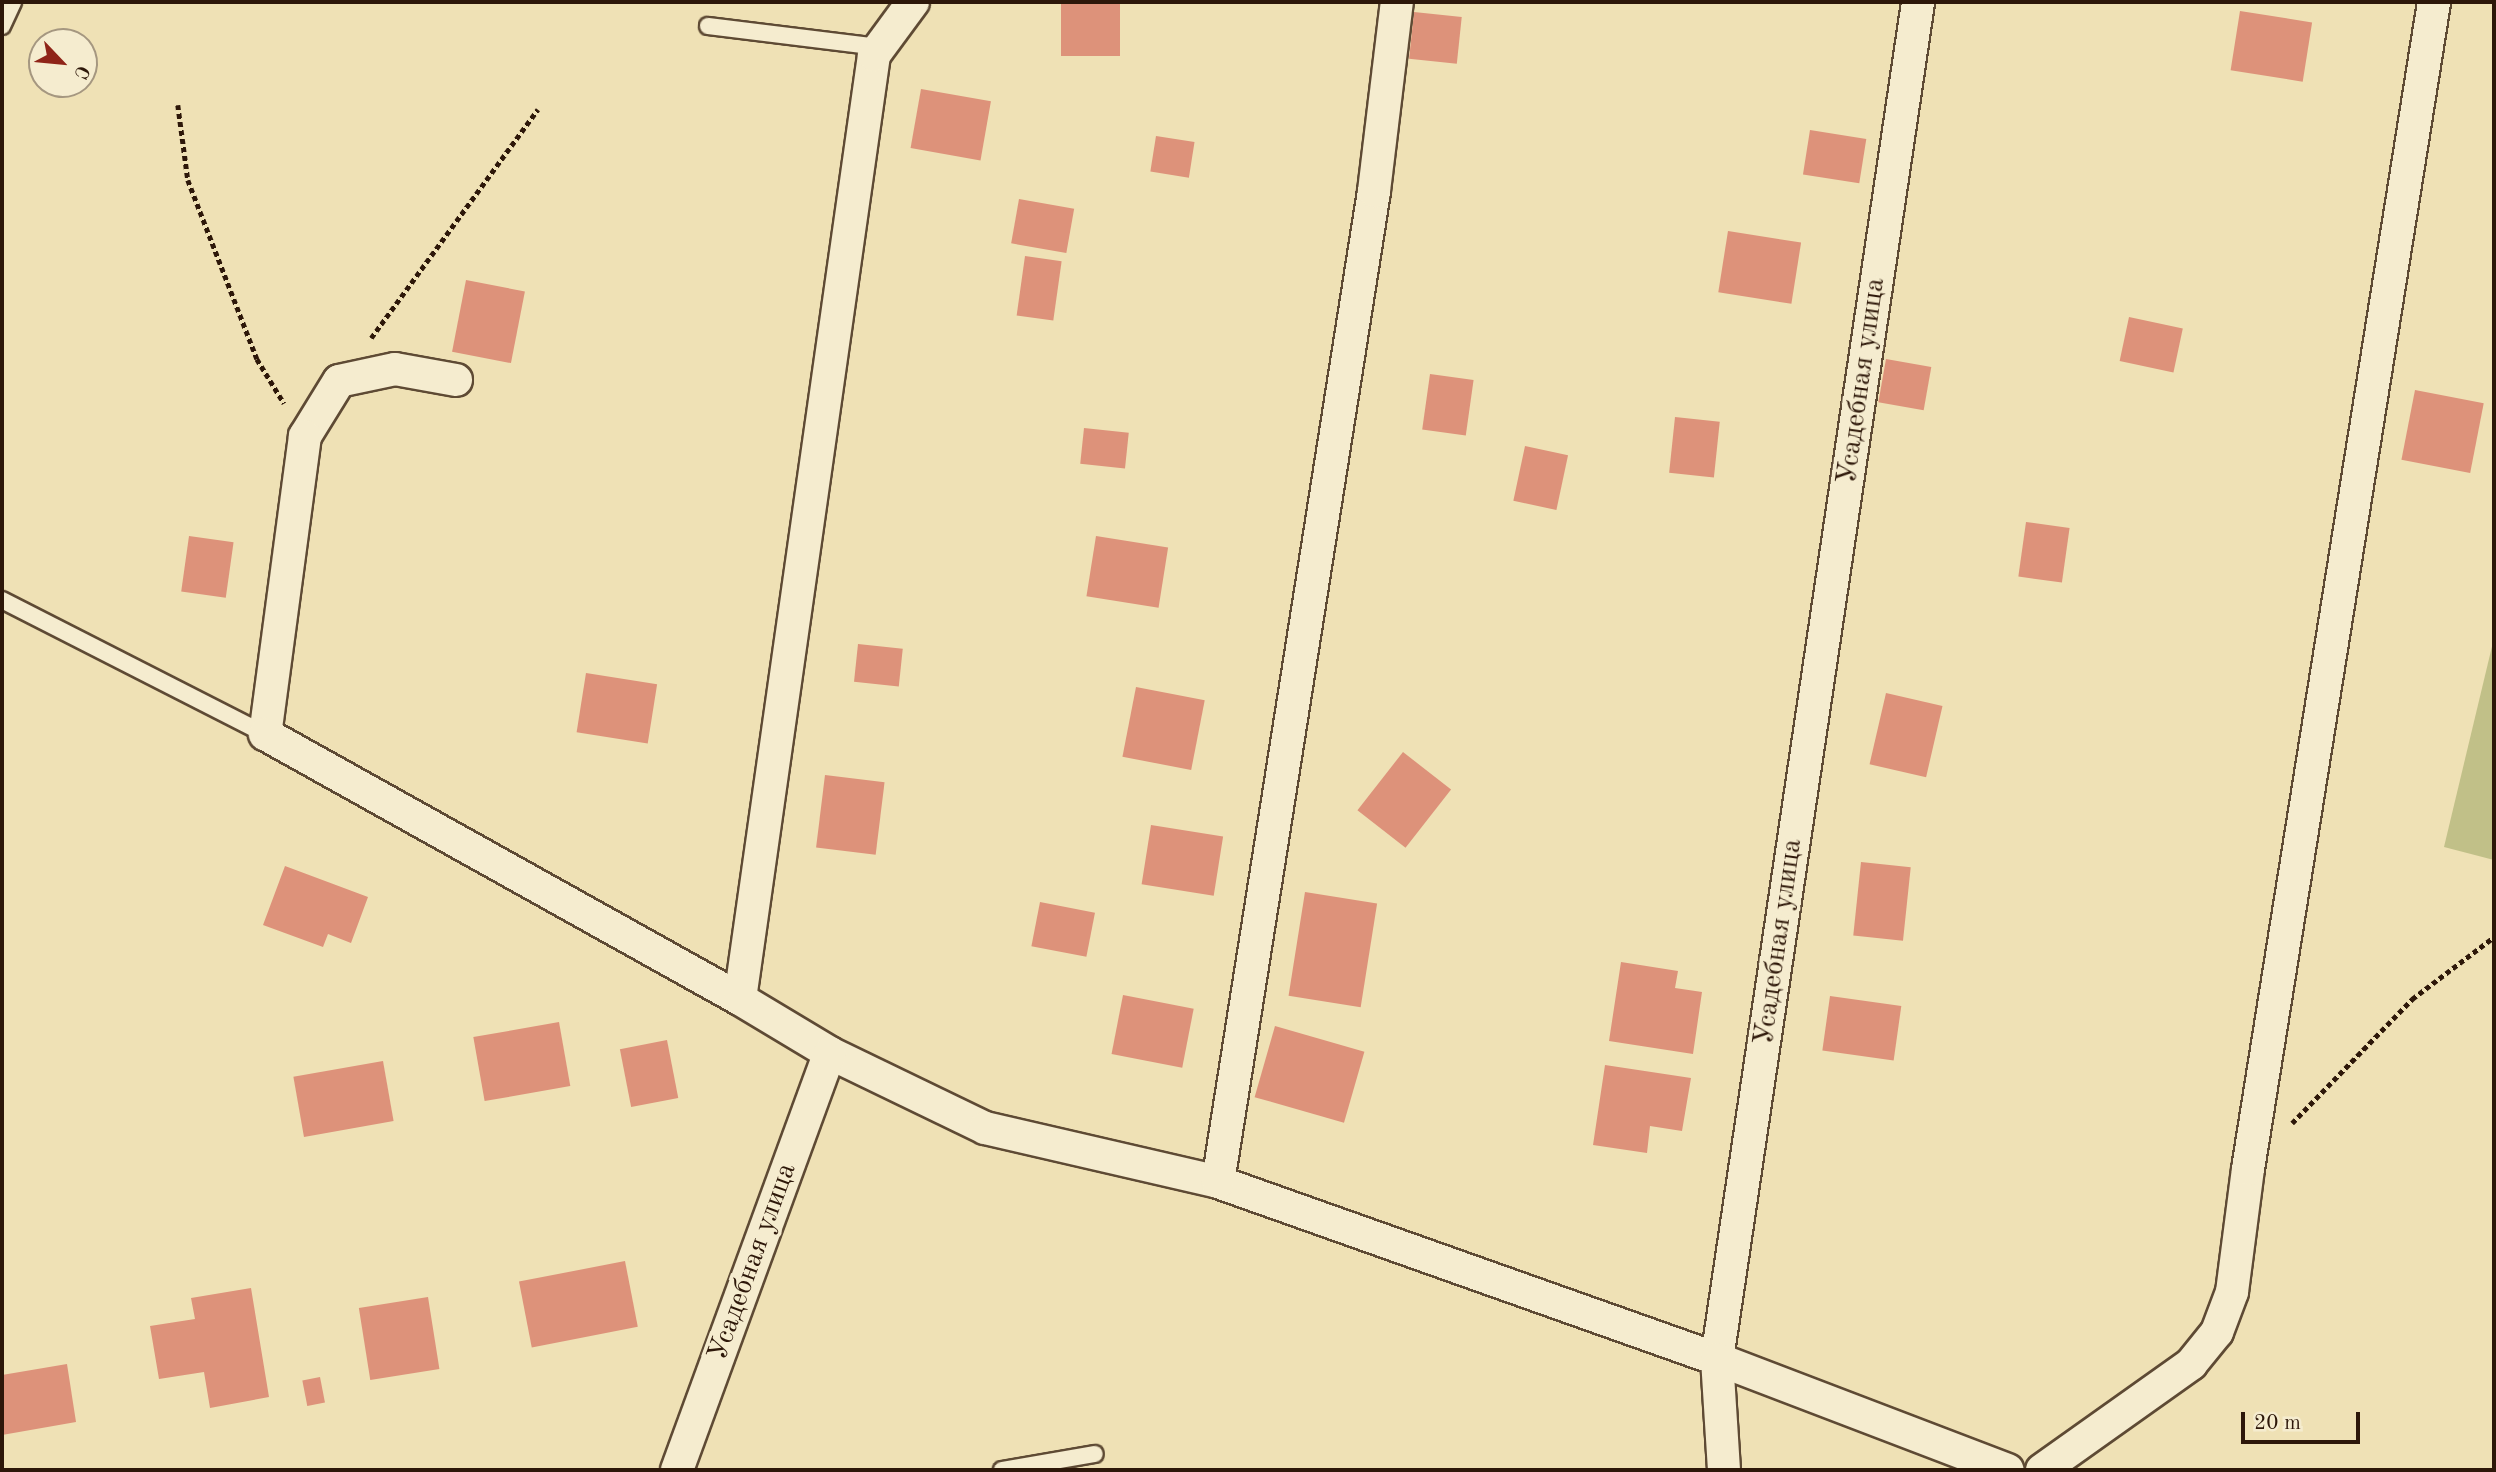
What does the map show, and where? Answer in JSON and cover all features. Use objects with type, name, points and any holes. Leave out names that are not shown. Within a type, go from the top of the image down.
[{"type":"street","points":[[740,999],[874,55],[913,2]]},
{"type":"street","points":[[1218,1182],[1374,191],[1397,2]]},
{"type":"street","name":"Усадебная улица","points":[[1724,1470],[1717,1359],[1918,2]]},
{"type":"street","points":[[2042,1470],[2191,1364],[2217,1332],[2232,1292],[2248,1169],[2434,2]]},
{"type":"street","points":[[456,380],[395,369],[339,381],[304,436],[265,734],[740,999],[830,1054],[985,1128],[1218,1182],[1717,1359],[2007,1470]]},
{"type":"street","name":"Усадебная улица","points":[[677,1470],[830,1054]]},
{"type":"lane","points":[[2,26],[13,2]]},
{"type":"lane","points":[[708,26],[879,47]]},
{"type":"lane","points":[[2,600],[265,734]]},
{"type":"lane","points":[[1002,1470],[1095,1454]]},
{"type":"path","points":[[178,105],[188,180],[257,359],[304,436]]},
{"type":"path","points":[[339,381],[538,109]]},
{"type":"path","points":[[2287,1129],[2412,999],[2494,937]]},
{"type":"shaded area","points":[[2494,638],[2494,860],[2444,847]]},
{"type":"building","points":[[1061,2],[1120,2],[1120,56],[1061,56]]},
{"type":"building","points":[[2240,11],[2312,22],[2303,82],[2231,70]]},
{"type":"building","points":[[1414,12],[1462,17],[1457,64],[1409,59]]},
{"type":"building","points":[[921,89],[991,101],[981,160],[911,148]]},
{"type":"building","points":[[1810,130],[1866,139],[1859,183],[1803,174]]},
{"type":"building","points":[[1156,136],[1195,142],[1189,178],[1150,172]]},
{"type":"building","points":[[1019,199],[1074,209],[1066,253],[1011,243]]},
{"type":"building","points":[[1728,231],[1801,243],[1791,304],[1718,292]]},
{"type":"building","points":[[1025,256],[1062,261],[1053,321],[1017,315]]},
{"type":"building","points":[[466,280],[525,291],[511,363],[452,352]]},
{"type":"building","points":[[2129,317],[2183,328],[2173,372],[2120,361]]},
{"type":"building","points":[[1886,359],[1931,367],[1924,410],[1878,402]]},
{"type":"building","points":[[1430,374],[1474,380],[1466,436],[1422,429]]},
{"type":"building","points":[[2415,390],[2484,403],[2470,473],[2401,460]]},
{"type":"building","points":[[1675,417],[1720,422],[1714,477],[1669,473]]},
{"type":"building","points":[[1084,428],[1129,433],[1125,469],[1080,464]]},
{"type":"building","points":[[1525,446],[1568,455],[1556,510],[1513,501]]},
{"type":"building","points":[[2026,522],[2070,528],[2062,583],[2018,576]]},
{"type":"building","points":[[189,536],[234,542],[226,598],[181,591]]},
{"type":"building","points":[[1096,536],[1168,547],[1159,608],[1086,596]]},
{"type":"building","points":[[858,644],[903,649],[899,686],[854,682]]},
{"type":"building","points":[[586,673],[657,684],[648,744],[577,732]]},
{"type":"building","points":[[1136,687],[1205,700],[1191,770],[1122,757]]},
{"type":"building","points":[[1886,693],[1943,706],[1926,777],[1870,764]]},
{"type":"building","points":[[1403,752],[1451,790],[1406,848],[1357,810]]},
{"type":"building","points":[[825,775],[885,782],[876,855],[816,847]]},
{"type":"building","points":[[1151,825],[1223,836],[1214,896],[1142,884]]},
{"type":"building","points":[[1861,862],[1911,867],[1903,941],[1853,936]]},
{"type":"building","points":[[285,866],[368,897],[351,943],[328,934],[323,947],[263,925]]},
{"type":"building","points":[[1305,892],[1377,903],[1361,1007],[1289,996]]},
{"type":"building","points":[[1040,902],[1095,913],[1086,957],[1031,946]]},
{"type":"building","points":[[1621,962],[1678,971],[1675,988],[1702,992],[1693,1054],[1609,1041]]},
{"type":"building","points":[[1123,995],[1194,1009],[1182,1068],[1112,1054]]},
{"type":"building","points":[[1830,996],[1901,1006],[1894,1060],[1822,1050]]},
{"type":"building","points":[[559,1022],[570,1086],[485,1101],[473,1037]]},
{"type":"building","points":[[1275,1026],[1364,1052],[1344,1123],[1255,1097]]},
{"type":"building","points":[[667,1040],[678,1098],[631,1107],[620,1049]]},
{"type":"building","points":[[383,1061],[394,1121],[304,1137],[293,1077]]},
{"type":"building","points":[[1605,1065],[1691,1078],[1682,1131],[1650,1126],[1647,1153],[1593,1145]]},
{"type":"building","points":[[625,1261],[638,1327],[532,1347],[519,1282]]},
{"type":"building","points":[[251,1288],[269,1397],[210,1408],[204,1372],[159,1379],[150,1326],[195,1319],[191,1298]]},
{"type":"building","points":[[428,1297],[439,1369],[370,1380],[359,1308]]},
{"type":"building","points":[[67,1364],[76,1422],[2,1435],[2,1375]]},
{"type":"building","points":[[320,1377],[325,1403],[307,1406],[302,1380]]}]
